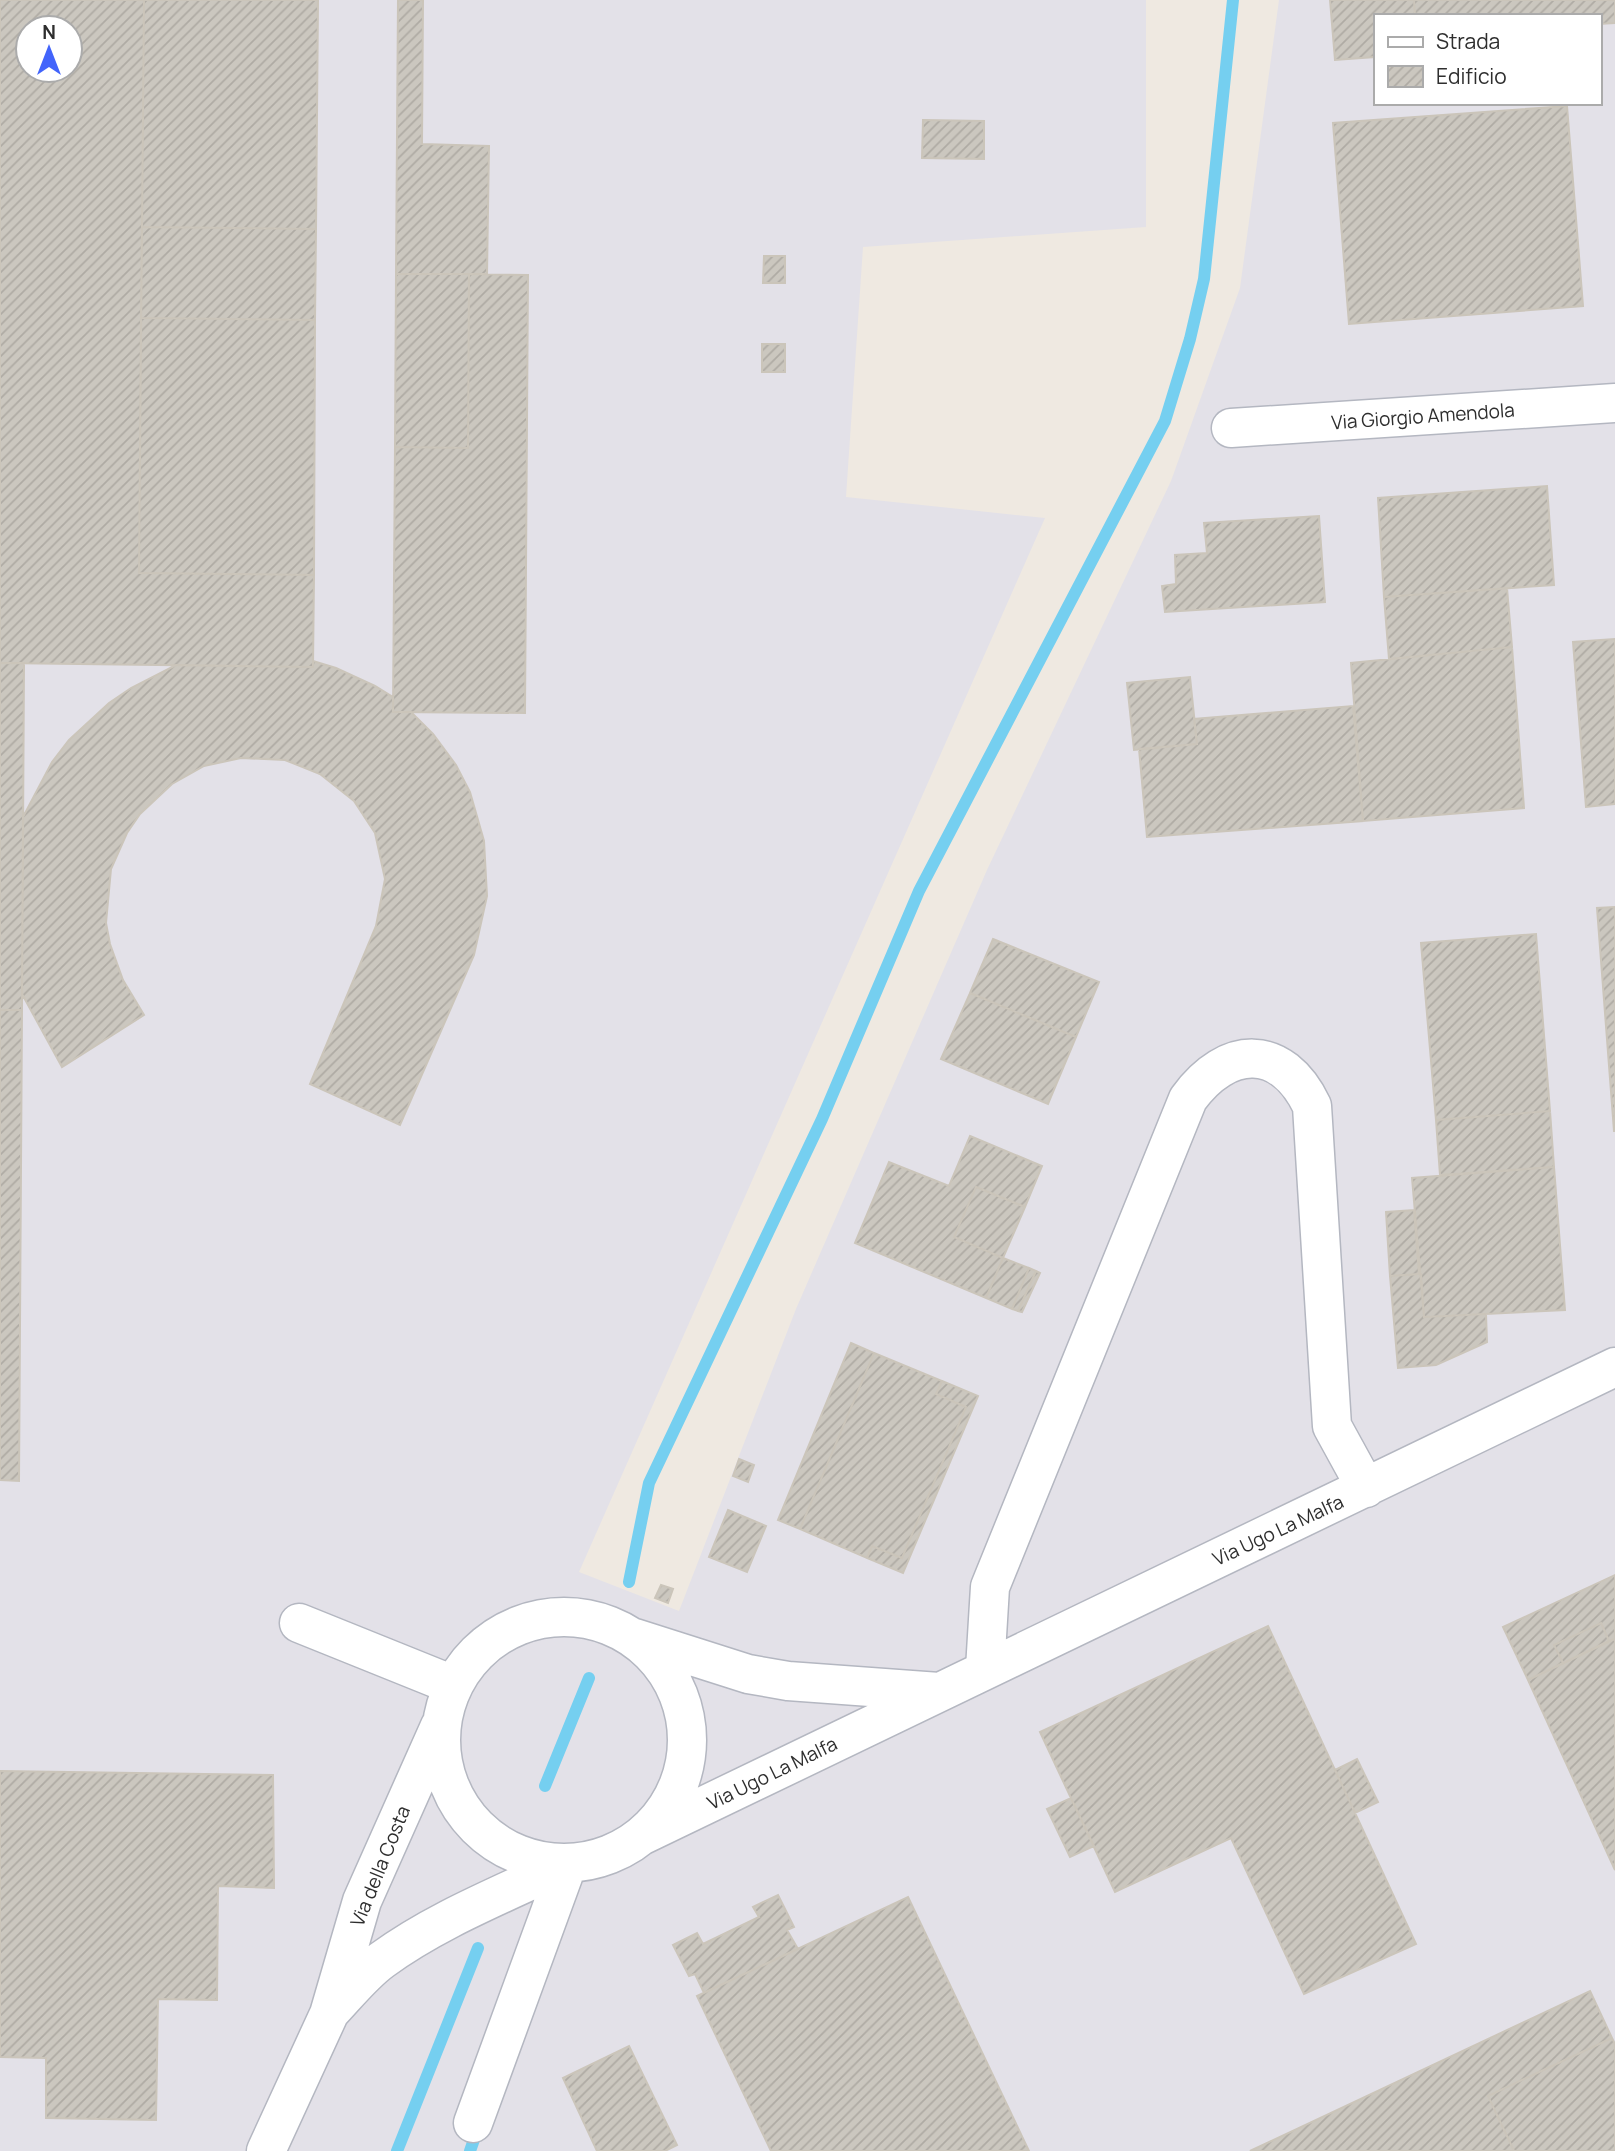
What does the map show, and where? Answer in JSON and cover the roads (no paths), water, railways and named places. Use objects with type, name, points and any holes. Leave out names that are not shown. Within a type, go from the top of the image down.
[{"type":"street","name":"Via Giorgio Amendola","points":[[1231,428],[1615,403]]},
{"type":"street","points":[[985,1669],[990,1587],[1188,1099],[1207,1076],[1229,1063],[1264,1061],[1288,1071],[1299,1081],[1312,1106],[1332,1426],[1366,1488]]},
{"type":"street","name":"Via Ugo La Malfa","points":[[640,1836],[663,1813],[679,1783],[686,1755],[686,1728],[678,1696],[668,1675],[649,1652],[610,1626],[573,1618],[533,1621],[508,1631],[483,1648],[453,1685],[442,1722],[441,1748],[452,1793],[472,1822],[511,1851],[545,1861],[568,1863],[603,1856],[985,1669],[1615,1367]]},
{"type":"street","points":[[299,1623],[453,1685]]},
{"type":"street","name":"Via Ugo La Malfa","points":[[626,1635],[761,1676],[941,1692]]},
{"type":"street","name":"Via della Costa","points":[[266,2151],[329,2014],[362,1901],[442,1722]]},
{"type":"street","points":[[472,2123],[568,1863]]},
{"type":"street","name":"Via della Costa","points":[[329,2014],[379,1962],[402,1947],[435,1927],[568,1863]]},
{"type":"waterway","points":[[629,1582],[649,1483],[822,1119],[919,891],[1165,421],[1190,339],[1204,279],[1233,0]]},
{"type":"waterway","points":[[545,1786],[589,1678]]},
{"type":"waterway","points":[[397,2151],[478,1948]]},
{"type":"waterway","points":[[470,2151],[478,2128]]}]
